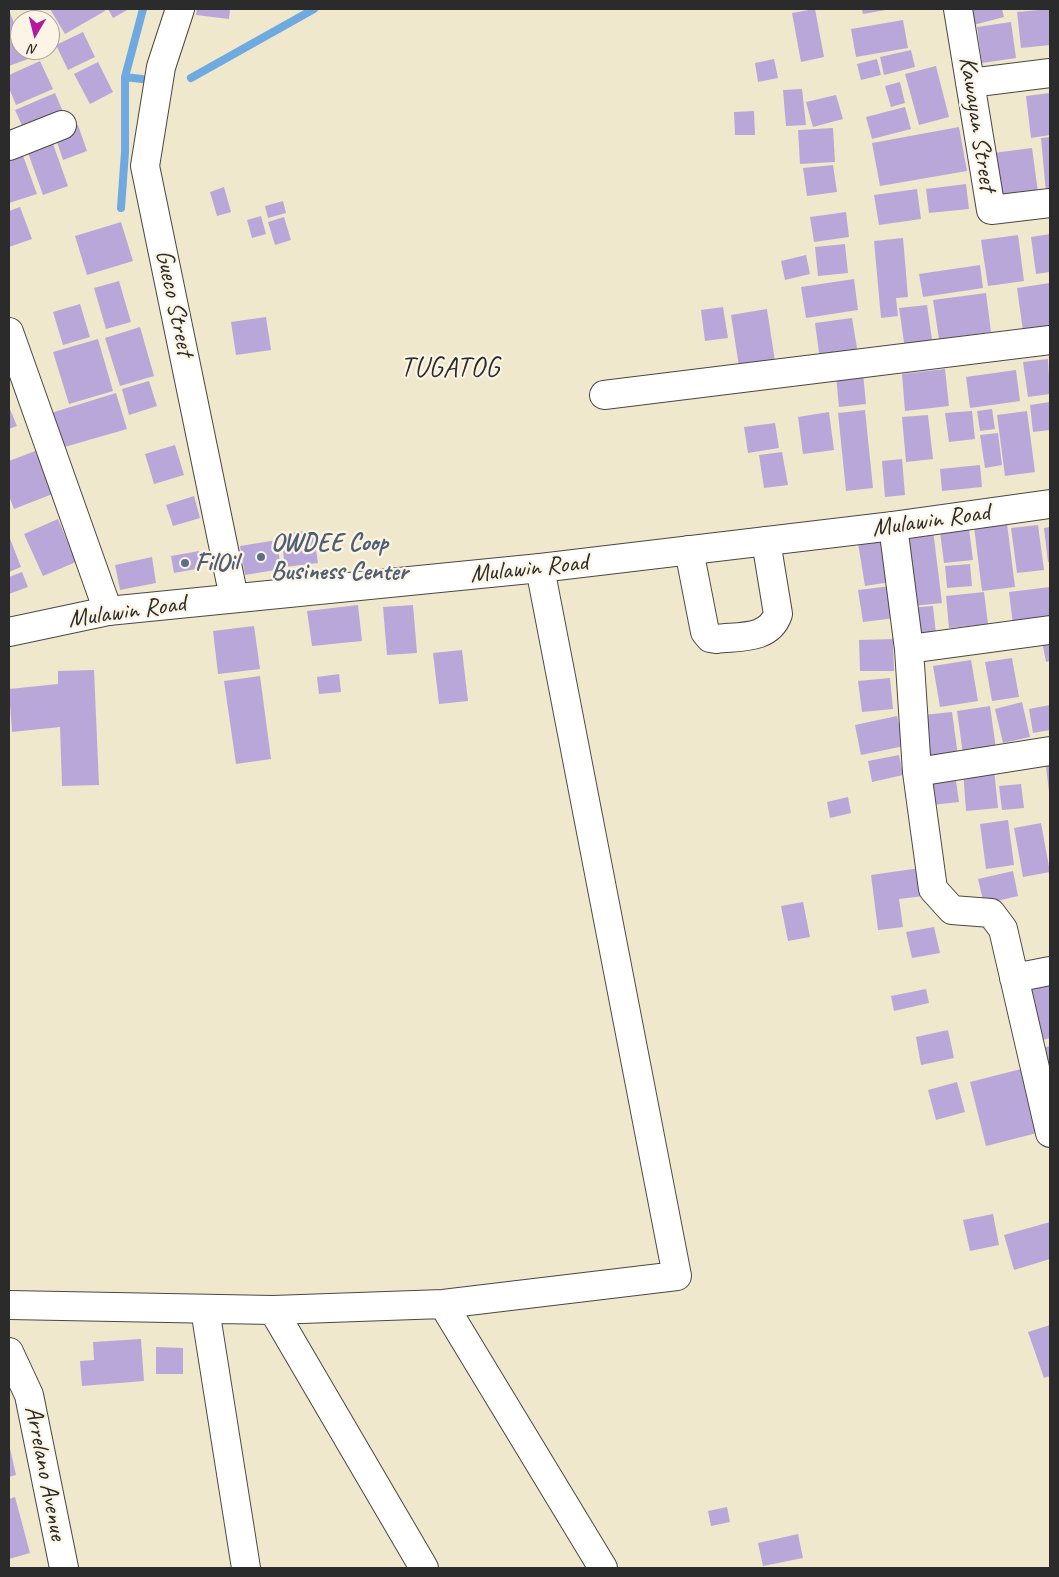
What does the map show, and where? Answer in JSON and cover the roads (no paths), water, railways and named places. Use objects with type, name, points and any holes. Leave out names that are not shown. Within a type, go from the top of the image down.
[{"type":"street","name":"Gueco Street","points":[[180,9],[161,67],[145,166],[234,598]]},
{"type":"street","name":"Kawayan Street","points":[[958,9],[991,210],[1050,203]]},
{"type":"street","points":[[970,83],[1050,73]]},
{"type":"street","points":[[9,146],[62,125]]},
{"type":"street","points":[[9,332],[108,611]]},
{"type":"street","points":[[604,395],[1050,340]]},
{"type":"street","name":"Mulawin Road","points":[[9,631],[108,611],[540,568],[892,526],[1050,504]]},
{"type":"street","points":[[892,526],[909,649],[917,772],[933,889],[952,910],[991,913],[1003,929],[1050,1133]]},
{"type":"street","points":[[688,550],[705,632],[710,638],[726,638],[765,633],[775,624],[778,614],[766,541]]},
{"type":"street","points":[[9,1305],[273,1310],[443,1304],[677,1276],[540,568]]},
{"type":"street","points":[[909,649],[1050,630]]},
{"type":"street","points":[[917,772],[1050,751]]},
{"type":"street","points":[[1014,978],[1050,971]]},
{"type":"street","points":[[443,1304],[603,1568]]},
{"type":"street","points":[[205,1309],[246,1568]]},
{"type":"street","points":[[273,1310],[424,1568]]},
{"type":"street","name":"Arrelano Avenue","points":[[9,1352],[29,1396],[64,1568]]},
{"type":"waterway","points":[[121,208],[125,152],[125,77],[143,9]]},
{"type":"waterway","points":[[191,78],[314,9]]},
{"type":"waterway","points":[[125,77],[142,79]]},
{"type":"place","name":"OWDEE Coop Business Center","points":[[261,557]]},
{"type":"place","name":"FilOil","points":[[185,563]]},
{"type":"district","name":"TUGATOG","points":[[450,369]]}]
